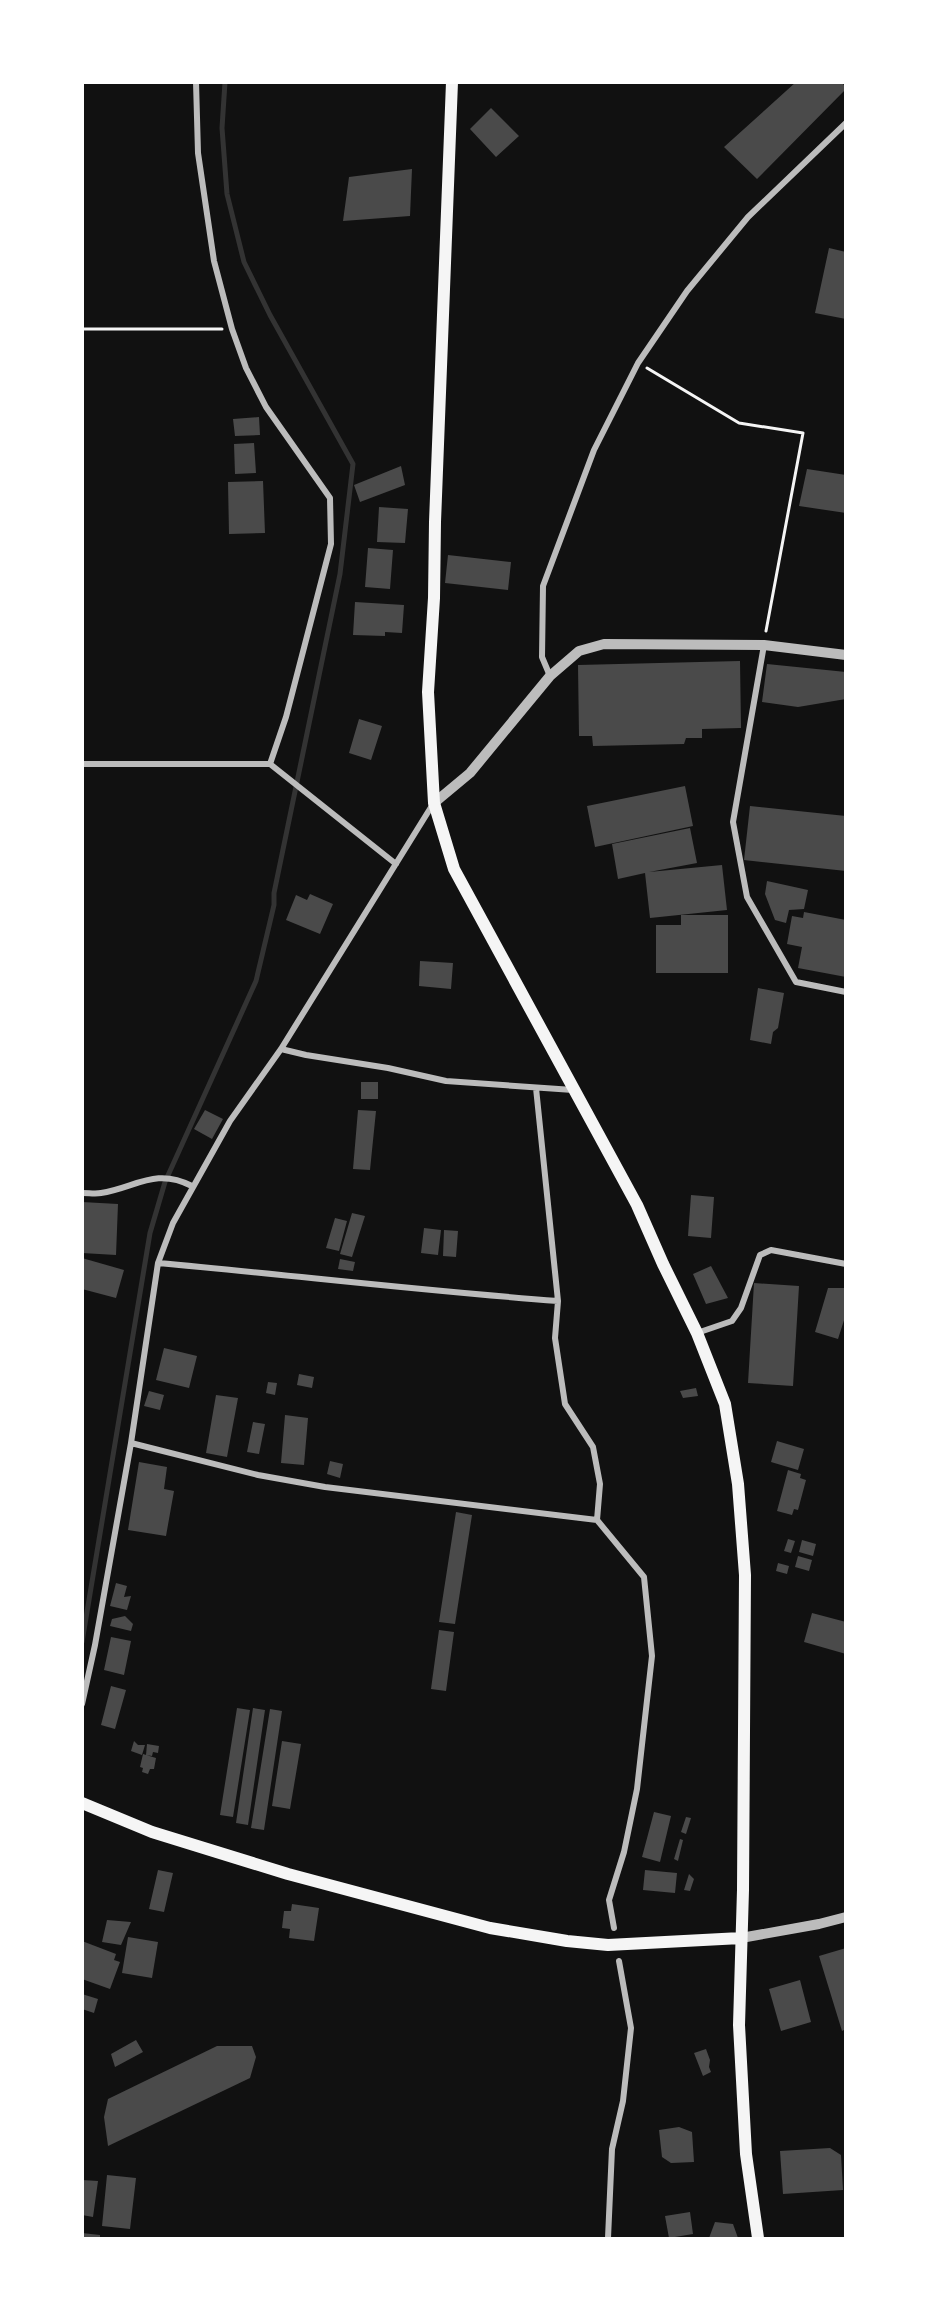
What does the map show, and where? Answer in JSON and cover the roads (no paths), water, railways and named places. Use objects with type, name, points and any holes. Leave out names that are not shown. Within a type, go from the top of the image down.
[{"type":"main road","points":[[452,82],[434,598],[428,692],[434,803],[454,869],[637,1205],[697,1333],[725,1404],[738,1484],[745,1575],[739,2025],[746,2154],[758,2238]]},
{"type":"main road","points":[[82,1803],[152,1832],[277,1871],[490,1928],[567,1941],[608,1945],[741,1938]]},
{"type":"street","points":[[196,82],[198,153],[214,261],[232,329],[246,368],[266,407],[330,498],[331,544],[286,717],[270,764]]},
{"type":"street","points":[[550,676],[542,657],[543,586],[594,450],[638,363],[687,291],[748,217],[846,123]]},
{"type":"street","points":[[82,1704],[96,1645],[131,1443],[158,1263],[173,1223],[230,1121],[280,1048],[434,803],[470,773],[550,676],[579,651],[604,644],[764,645],[846,655]]},
{"type":"street","points":[[764,645],[733,822],[747,897],[796,982],[846,992]]},
{"type":"street","points":[[82,764],[270,764],[396,864]]},
{"type":"street","points":[[280,1048],[446,1081],[576,1090]]},
{"type":"street","points":[[536,1088],[558,1301],[555,1338],[565,1404],[593,1447],[600,1484],[597,1520]]},
{"type":"street","points":[[82,1193],[101,1193],[148,1178],[182,1181],[192,1186]]},
{"type":"street","points":[[697,1333],[732,1321],[741,1308],[760,1255],[771,1250],[846,1264]]},
{"type":"street","points":[[158,1263],[459,1294],[558,1301]]},
{"type":"street","points":[[131,1443],[258,1475],[325,1487],[597,1520],[644,1577],[652,1656],[637,1790],[624,1852],[609,1900],[614,1928]]},
{"type":"street","points":[[741,1938],[846,1917]]},
{"type":"street","points":[[608,2238],[612,2149],[623,2101],[631,2028],[619,1960]]},
{"type":"waterway","points":[[82,1642],[150,1233],[165,1182],[256,981],[274,905],[274,893],[340,574],[353,464],[270,315],[244,262],[227,194],[222,128],[225,82]]}]
